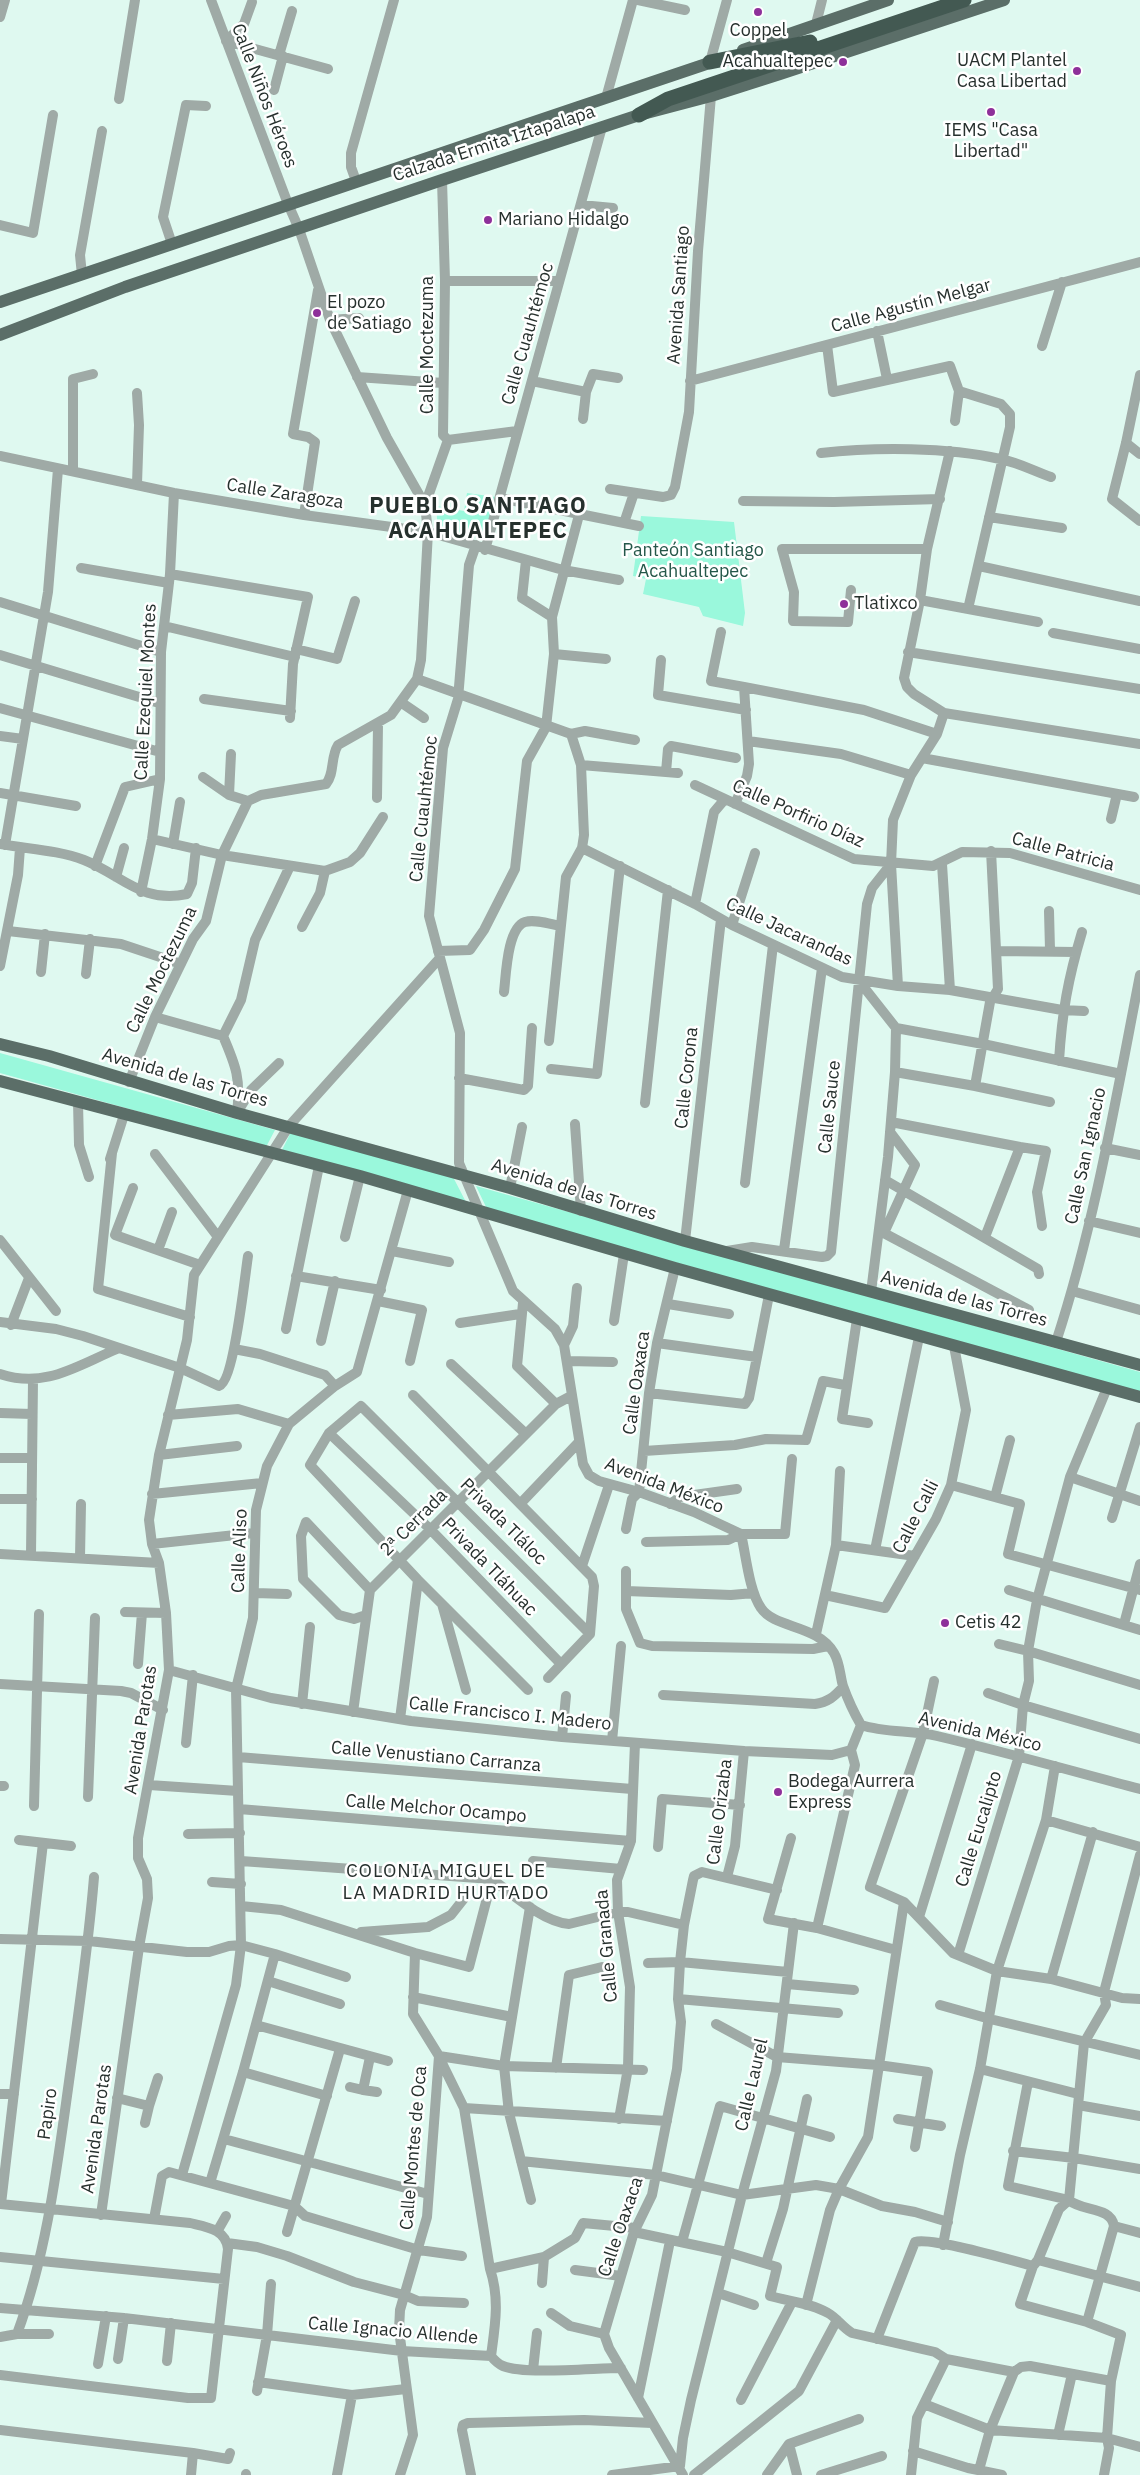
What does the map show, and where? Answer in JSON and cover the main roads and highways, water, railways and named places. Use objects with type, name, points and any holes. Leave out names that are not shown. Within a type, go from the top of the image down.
[{"type":"highway","points":[[710,62],[800,45],[935,0]]},
{"type":"highway","points":[[639,115],[668,99],[964,0]]},
{"type":"main road","name":"Calzada Ermita Iztapalapa","points":[[0,302],[606,98],[888,0]]},
{"type":"main road","name":"Calzada Ermita Iztapalapa","points":[[0,335],[125,287],[442,180],[639,115],[711,96],[1004,0]]},
{"type":"main road","name":"Avenida de las Torres","points":[[0,1044],[49,1056],[129,1082],[237,1113],[510,1188],[685,1241],[1140,1365]]},
{"type":"main road","points":[[0,1080],[124,1115],[360,1176],[768,1295],[1140,1397]]},
{"type":"place","name":"Coppel","points":[[758,12]]},
{"type":"place","name":"Acahualtepec","points":[[843,62]]},
{"type":"place","name":"UACM Plantel Casa Libertad","points":[[1077,71]]},
{"type":"place","name":"IEMS \"Casa Libertad\"","points":[[991,112]]},
{"type":"place","name":"Mariano Hidalgo","points":[[488,220]]},
{"type":"place","name":"El pozo de Satiago","points":[[317,313]]},
{"type":"place","name":"Tlatixco","points":[[844,604]]},
{"type":"place","name":"Cetis 42","points":[[945,1623]]},
{"type":"place","name":"Bodega Aurrera Express","points":[[778,1792]]},
{"type":"district","name":"PUEBLO SANTIAGO ACAHUALTEPEC","points":[[478,520]]},
{"type":"district","name":"COLONIA MIGUEL DE LA MADRID HURTADO","points":[[446,1883]]},
{"type":"park label","name":"Panteón Santiago Acahualtepec","points":[[693,561]]}]
